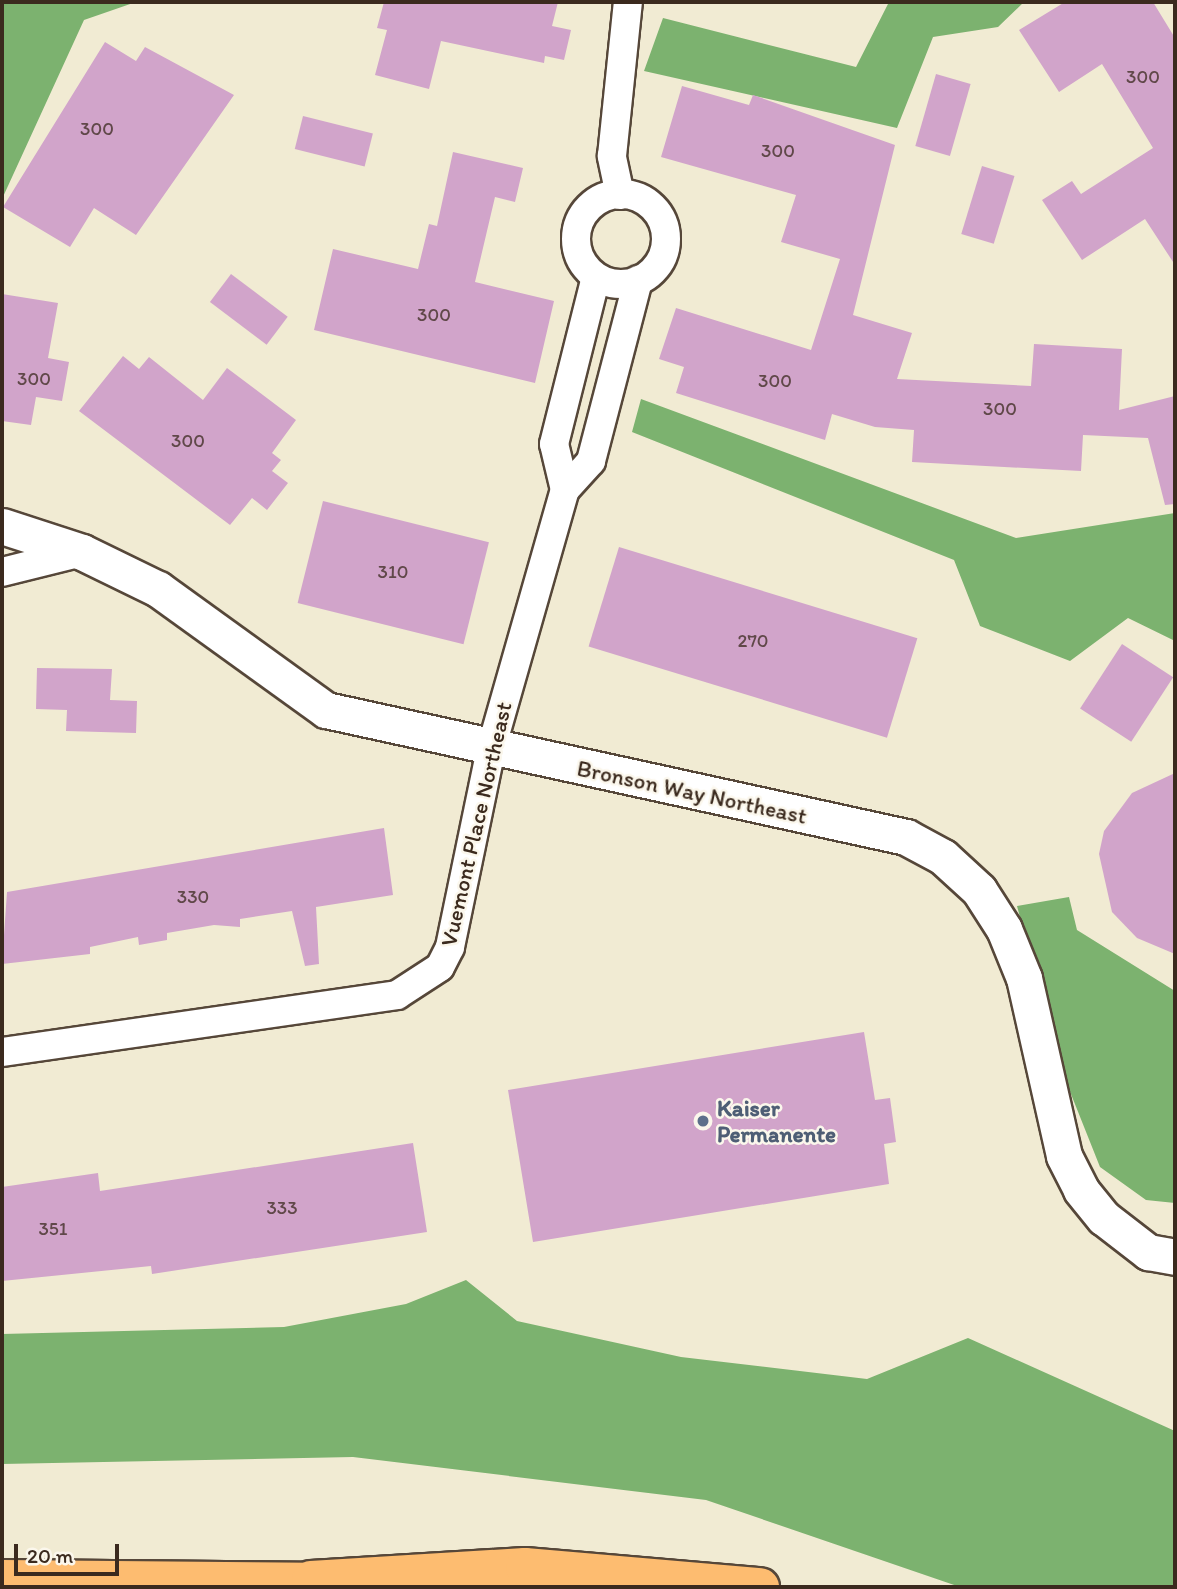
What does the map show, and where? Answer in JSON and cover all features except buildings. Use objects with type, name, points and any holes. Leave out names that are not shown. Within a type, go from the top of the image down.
[{"type":"highway","points":[[2,1579],[311,1580],[524,1567],[760,1587]]},
{"type":"highway","points":[[311,1580],[392,1587]]},
{"type":"street","points":[[620,195],[612,156],[628,2]]},
{"type":"street","points":[[620,195],[645,201],[663,223],[662,257],[638,280],[618,284],[596,277],[578,255],[578,227],[594,202],[620,195]]},
{"type":"street","name":"Vuemont Place Northeast","points":[[565,489],[554,444],[596,277]]},
{"type":"street","name":"Vuemont Place Northeast","points":[[2,1052],[397,995],[423,982],[450,947],[491,749],[565,489],[591,461],[638,280]]},
{"type":"street","name":"Bronson Way Northeast","points":[[2,526],[82,552],[158,589],[326,710],[491,749],[906,837],[943,857],[979,890],[1004,929],[1024,978],[1064,1156],[1081,1190],[1104,1218],[1148,1252],[1175,1257]]},
{"type":"street","points":[[2,572],[82,552]]},
{"type":"green space","points":[[2,2],[136,2],[84,20],[2,199]]},
{"type":"green space","points":[[889,2],[1024,2],[998,27],[933,37],[897,128],[644,71],[663,18],[856,67]]},
{"type":"green space","points":[[641,399],[1016,538],[1175,513],[1175,641],[1128,618],[1070,661],[980,626],[954,560],[632,432]]},
{"type":"green space","points":[[1069,897],[1077,930],[1175,991],[1175,1203],[1146,1200],[1100,1167],[1059,1064],[1017,906]]},
{"type":"green space","points":[[466,1280],[517,1321],[681,1357],[867,1379],[968,1338],[1175,1431],[1175,1587],[960,1587],[706,1500],[353,1457],[2,1464],[2,1334],[284,1327],[406,1304]]},
{"type":"place","name":"Kaiser Permanente","points":[[703,1121]]}]
